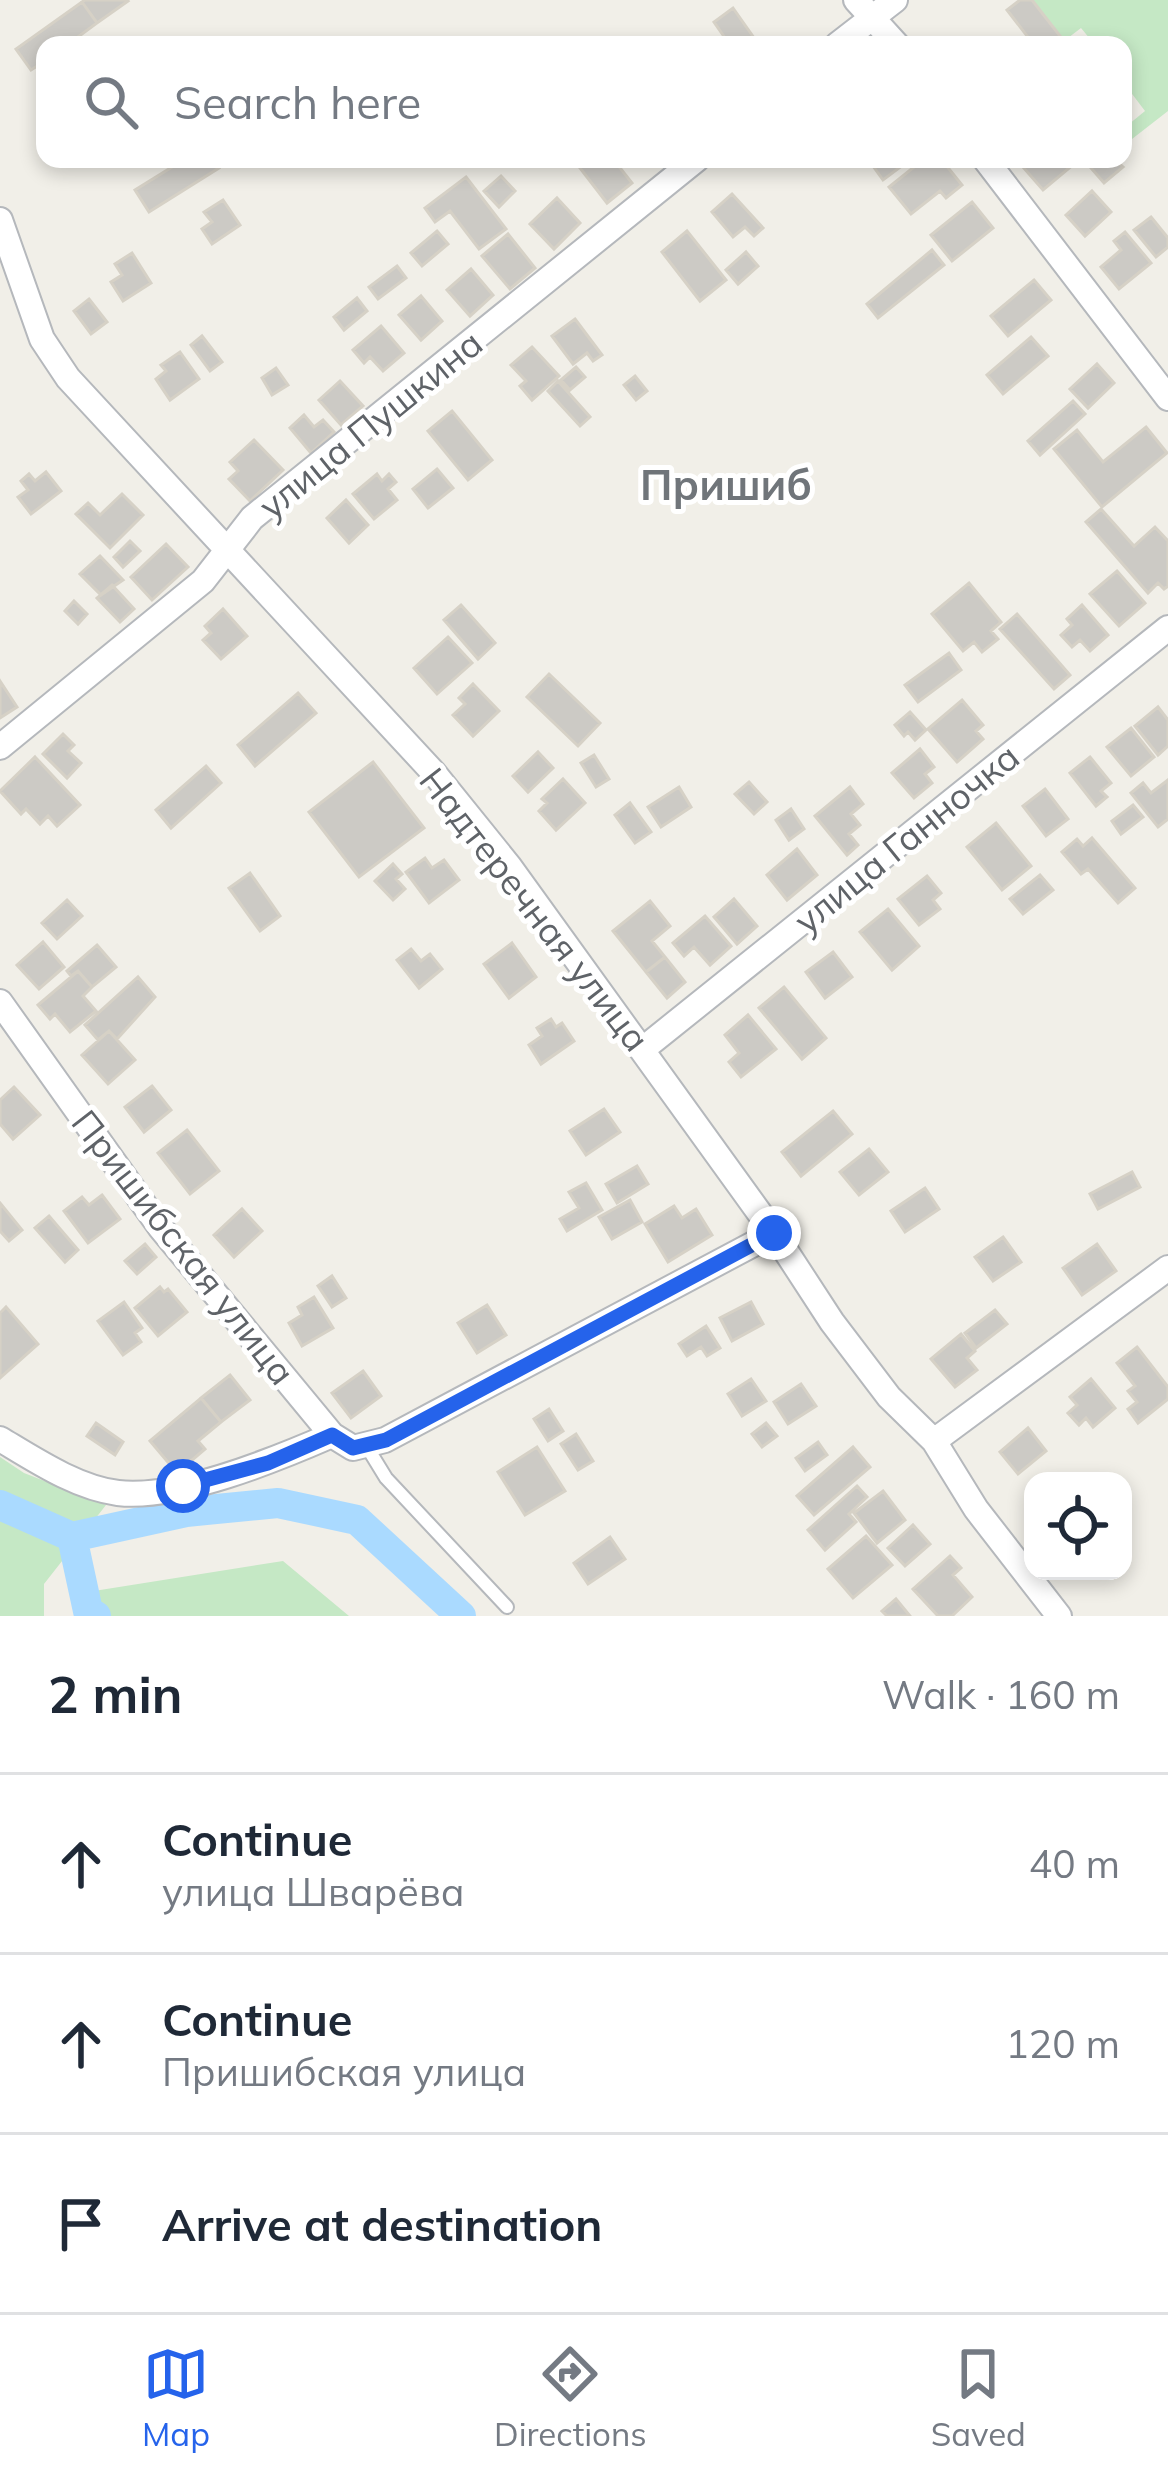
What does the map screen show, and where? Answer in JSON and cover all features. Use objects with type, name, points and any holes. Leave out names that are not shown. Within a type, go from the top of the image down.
[{"type":"street","points":[[844,36],[863,9],[895,0]]},
{"type":"street","points":[[863,9],[888,36]]},
{"type":"street","name":"улица Пушкина","points":[[0,747],[202,580],[252,518],[686,168]]},
{"type":"street","points":[[992,168],[1168,398]]},
{"type":"street","name":"Надтеречная улица","points":[[0,220],[42,339],[68,378],[434,773],[509,866],[643,1048],[832,1322],[890,1397],[934,1441],[976,1509],[1059,1616]]},
{"type":"street","name":"улица Ганночка","points":[[643,1048],[1168,628]]},
{"type":"street","name":"Пришибская улица","points":[[0,1002],[160,1227],[332,1435]]},
{"type":"street","points":[[0,1439],[40,1463],[118,1492],[183,1486],[268,1463],[332,1435],[353,1448],[367,1447],[774,1233]]},
{"type":"street","points":[[934,1441],[1168,1268]]},
{"type":"lane","points":[[367,1447],[386,1478],[507,1607]]},
{"type":"green space","points":[[1032,0],[1168,0],[1168,111],[1132,139],[1132,122],[1145,111],[1132,94],[1132,36],[1088,36],[1081,28],[1071,36],[1060,36]]},
{"type":"green space","points":[[0,1457],[24,1473],[106,1505],[44,1584],[44,1616],[0,1616]]},
{"type":"green space","points":[[283,1561],[349,1616],[87,1616],[75,1594]]},
{"type":"building","points":[[85,0],[127,0],[128,1],[97,23]]},
{"type":"building","points":[[1020,0],[1032,0],[1060,36],[1027,36],[1007,10]]},
{"type":"building","points":[[82,2],[97,23],[79,36],[36,36],[36,67],[31,70],[16,49]]},
{"type":"building","points":[[733,8],[753,36],[724,36],[714,22]]},
{"type":"building","points":[[170,168],[219,168],[149,212],[135,190]]},
{"type":"building","points":[[580,168],[620,168],[632,183],[607,203]]},
{"type":"building","points":[[874,168],[899,168],[883,180]]},
{"type":"building","points":[[913,168],[948,168],[962,185],[946,198],[940,191],[911,214],[889,187]]},
{"type":"building","points":[[1024,168],[1069,168],[1043,190]]},
{"type":"building","points":[[1091,168],[1122,168],[1104,183]]},
{"type":"building","points":[[501,176],[515,191],[499,207],[484,191]]},
{"type":"building","points":[[466,177],[506,229],[479,249],[450,211],[435,222],[425,208]]},
{"type":"building","points":[[1092,191],[1111,212],[1085,236],[1066,215]]},
{"type":"building","points":[[732,194],[763,228],[754,236],[745,227],[733,237],[712,212]]},
{"type":"building","points":[[557,198],[580,223],[554,249],[530,224]]},
{"type":"building","points":[[223,200],[240,225],[212,244],[202,229],[212,222],[204,212]]},
{"type":"building","points":[[972,202],[993,228],[952,261],[931,235]]},
{"type":"building","points":[[1151,217],[1168,238],[1168,247],[1156,257],[1134,230]]},
{"type":"building","points":[[437,231],[448,244],[422,266],[411,253]]},
{"type":"building","points":[[687,231],[726,280],[700,301],[662,252]]},
{"type":"building","points":[[1125,232],[1151,263],[1119,289],[1101,267],[1121,250],[1114,241]]},
{"type":"building","points":[[508,234],[535,268],[510,289],[482,256]]},
{"type":"building","points":[[932,250],[944,265],[878,318],[867,304]]},
{"type":"building","points":[[746,252],[758,266],[738,284],[726,270]]},
{"type":"building","points":[[132,253],[151,283],[123,301],[111,282],[122,275],[115,264]]},
{"type":"building","points":[[397,266],[406,278],[378,299],[369,287]]},
{"type":"building","points":[[471,269],[493,295],[470,316],[447,290]]},
{"type":"building","points":[[1034,280],[1051,300],[1008,336],[991,316]]},
{"type":"building","points":[[421,296],[442,321],[421,340],[399,315]]},
{"type":"building","points":[[357,298],[367,311],[344,330],[334,317]]},
{"type":"building","points":[[89,299],[107,322],[91,334],[74,311]]},
{"type":"building","points":[[575,319],[602,355],[593,361],[587,353],[573,364],[552,336]]},
{"type":"building","points":[[381,326],[404,353],[383,371],[370,357],[364,363],[353,350]]},
{"type":"building","points":[[202,336],[222,362],[210,371],[191,345]]},
{"type":"building","points":[[1031,337],[1048,356],[1003,394],[987,375]]},
{"type":"building","points":[[532,347],[559,376],[532,400],[520,386],[526,381],[511,365]]},
{"type":"building","points":[[180,352],[199,379],[170,400],[156,379],[166,371],[161,365]]},
{"type":"building","points":[[1097,364],[1114,383],[1088,408],[1070,389]]},
{"type":"building","points":[[576,367],[585,377],[570,390],[561,380]]},
{"type":"building","points":[[276,368],[288,385],[272,395],[262,378]]},
{"type":"building","points":[[635,376],[647,391],[636,400],[624,385]]},
{"type":"building","points":[[340,381],[363,406],[341,425],[319,400]]},
{"type":"building","points":[[558,381],[590,417],[580,426],[548,391]]},
{"type":"building","points":[[1073,401],[1085,414],[1040,455],[1028,441]]},
{"type":"building","points":[[452,411],[492,460],[468,480],[428,431]]},
{"type":"building","points":[[304,415],[314,427],[323,420],[334,432],[311,453],[290,428]]},
{"type":"building","points":[[1146,427],[1167,453],[1102,507],[1054,449],[1077,430],[1103,462]]},
{"type":"building","points":[[254,440],[283,470],[250,501],[229,479],[238,471],[230,462]]},
{"type":"building","points":[[437,469],[453,488],[428,508],[413,489]]},
{"type":"building","points":[[46,472],[61,491],[31,514],[18,497],[28,490],[21,481],[29,474],[35,481]]},
{"type":"building","points":[[377,474],[382,481],[389,474],[396,482],[388,489],[397,500],[374,519],[353,494]]},
{"type":"building","points":[[122,494],[143,515],[110,548],[76,514],[88,503],[100,515]]},
{"type":"building","points":[[346,500],[368,525],[349,543],[327,518]]},
{"type":"building","points":[[1101,509],[1134,546],[1155,527],[1168,541],[1168,586],[1164,589],[1158,583],[1148,593],[1086,522]]},
{"type":"building","points":[[130,541],[140,551],[123,567],[114,557]]},
{"type":"building","points":[[166,544],[188,567],[152,600],[131,577]]},
{"type":"building","points":[[100,556],[123,580],[101,595],[80,574]]},
{"type":"building","points":[[1117,571],[1145,603],[1119,626],[1090,594]]},
{"type":"building","points":[[969,583],[1001,622],[991,631],[998,639],[982,652],[974,642],[963,651],[932,614]]},
{"type":"building","points":[[112,585],[134,609],[120,622],[97,598]]},
{"type":"building","points":[[74,601],[87,614],[78,624],[65,611]]},
{"type":"building","points":[[461,605],[495,643],[478,659],[444,620]]},
{"type":"building","points":[[1082,605],[1108,635],[1090,651],[1080,640],[1072,647],[1061,635],[1072,625],[1067,619]]},
{"type":"building","points":[[223,609],[247,636],[221,659],[203,640],[211,633],[205,626]]},
{"type":"building","points":[[1017,614],[1070,675],[1054,689],[1000,629]]},
{"type":"building","points":[[448,637],[472,663],[437,694],[414,668]]},
{"type":"building","points":[[949,653],[961,670],[918,702],[905,685]]},
{"type":"building","points":[[549,674],[600,723],[578,746],[527,697]]},
{"type":"building","points":[[0,681],[17,707],[0,718]]},
{"type":"building","points":[[473,684],[499,711],[473,736],[453,715],[465,704],[459,698]]},
{"type":"building","points":[[298,693],[316,713],[255,766],[238,745]]},
{"type":"building","points":[[962,700],[983,725],[976,731],[983,739],[957,762],[928,729]]},
{"type":"building","points":[[1158,707],[1168,720],[1168,746],[1158,755],[1135,726]]},
{"type":"building","points":[[910,712],[926,730],[915,740],[895,725]]},
{"type":"building","points":[[1131,728],[1154,757],[1131,776],[1107,747]]},
{"type":"building","points":[[63,734],[74,745],[68,751],[81,763],[67,778],[43,754]]},
{"type":"building","points":[[920,749],[934,767],[925,774],[932,783],[914,798],[892,773]]},
{"type":"building","points":[[538,752],[553,768],[528,792],[513,776]]},
{"type":"building","points":[[594,755],[609,779],[596,787],[581,763]]},
{"type":"building","points":[[35,757],[80,805],[57,826],[48,816],[40,824],[26,809],[21,814],[0,791]]},
{"type":"building","points":[[1090,757],[1111,783],[1101,791],[1107,797],[1096,806],[1070,773]]},
{"type":"building","points":[[373,762],[424,828],[359,877],[309,812]]},
{"type":"building","points":[[206,766],[221,783],[171,828],[156,810]]},
{"type":"building","points":[[563,779],[585,803],[556,830],[539,811],[547,803],[542,799]]},
{"type":"building","points":[[1168,780],[1168,819],[1158,827],[1131,793],[1143,783],[1151,793]]},
{"type":"building","points":[[749,782],[767,802],[754,814],[735,794]]},
{"type":"building","points":[[679,787],[691,807],[661,827],[648,807]]},
{"type":"building","points":[[850,787],[863,804],[851,814],[860,825],[849,834],[858,845],[847,855],[815,816]]},
{"type":"building","points":[[1045,789],[1068,819],[1046,836],[1023,806]]},
{"type":"building","points":[[630,803],[651,832],[635,843],[615,815]]},
{"type":"building","points":[[1133,805],[1143,817],[1121,834],[1112,821]]},
{"type":"building","points":[[791,809],[804,829],[789,840],[776,820]]},
{"type":"building","points":[[996,823],[1031,866],[1002,890],[967,847]]},
{"type":"building","points":[[1092,838],[1135,888],[1118,903],[1088,869],[1081,874],[1062,852],[1077,839],[1083,846]]},
{"type":"building","points":[[797,849],[817,875],[787,900],[767,875]]},
{"type":"building","points":[[425,858],[432,868],[444,860],[459,880],[429,903],[406,872]]},
{"type":"building","points":[[393,864],[402,874],[396,879],[405,889],[393,900],[375,881]]},
{"type":"building","points":[[250,873],[280,916],[260,931],[229,888]]},
{"type":"building","points":[[1040,875],[1053,890],[1023,914],[1010,899]]},
{"type":"building","points":[[927,876],[941,893],[933,900],[940,909],[919,925],[898,899]]},
{"type":"building","points":[[734,899],[757,926],[737,944],[714,917]]},
{"type":"building","points":[[67,900],[82,916],[57,939],[42,923]]},
{"type":"building","points":[[650,901],[670,926],[652,941],[665,957],[646,972],[613,931]]},
{"type":"building","points":[[888,909],[919,946],[892,970],[860,932]]},
{"type":"building","points":[[705,916],[731,946],[710,965],[694,947],[684,956],[673,943]]},
{"type":"building","points":[[43,942],[64,967],[39,989],[17,965]]},
{"type":"building","points":[[512,943],[536,977],[509,998],[484,964]]},
{"type":"building","points":[[97,945],[116,967],[92,987],[78,971],[71,976],[67,971]]},
{"type":"building","points":[[411,949],[421,961],[430,954],[442,969],[419,988],[397,960]]},
{"type":"building","points":[[833,952],[852,977],[825,998],[806,972]]},
{"type":"building","points":[[665,957],[685,982],[667,998],[646,972]]},
{"type":"building","points":[[78,971],[92,987],[83,996],[96,1011],[70,1032],[55,1014],[50,1019],[38,1005]]},
{"type":"building","points":[[138,977],[155,997],[117,1039],[109,1031],[98,1040],[85,1025]]},
{"type":"building","points":[[784,987],[826,1038],[802,1059],[759,1008]]},
{"type":"building","points":[[748,1015],[776,1049],[741,1077],[729,1062],[739,1053],[725,1035]]},
{"type":"building","points":[[551,1019],[556,1027],[562,1023],[574,1041],[541,1064],[529,1045],[542,1036],[537,1028]]},
{"type":"building","points":[[109,1031],[135,1060],[108,1084],[82,1055]]},
{"type":"building","points":[[152,1086],[171,1110],[144,1132],[125,1107]]},
{"type":"building","points":[[14,1087],[40,1115],[13,1139],[0,1124],[0,1100]]},
{"type":"building","points":[[604,1109],[620,1132],[586,1155],[570,1131]]},
{"type":"building","points":[[833,1111],[852,1134],[801,1176],[782,1152]]},
{"type":"building","points":[[187,1130],[219,1171],[190,1194],[158,1153]]},
{"type":"building","points":[[869,1149],[888,1172],[859,1195],[840,1172]]},
{"type":"building","points":[[637,1166],[648,1184],[617,1203],[606,1184]]},
{"type":"building","points":[[1132,1172],[1140,1187],[1098,1209],[1090,1194]]},
{"type":"building","points":[[586,1183],[602,1210],[567,1231],[560,1219],[579,1208],[569,1192]]},
{"type":"building","points":[[925,1188],[939,1209],[905,1232],[891,1211]]},
{"type":"building","points":[[102,1195],[120,1219],[88,1243],[64,1211],[82,1197],[89,1205]]},
{"type":"building","points":[[630,1200],[642,1222],[612,1239],[599,1217]]},
{"type":"building","points":[[0,1203],[22,1230],[9,1241],[0,1231]]},
{"type":"building","points":[[674,1206],[682,1218],[696,1209],[712,1235],[668,1262],[645,1224]]},
{"type":"building","points":[[242,1209],[262,1231],[234,1257],[214,1235]]},
{"type":"building","points":[[49,1216],[78,1250],[65,1262],[35,1228]]},
{"type":"building","points":[[1003,1237],[1021,1262],[993,1281],[975,1257]]},
{"type":"building","points":[[145,1244],[156,1257],[137,1274],[125,1261]]},
{"type":"building","points":[[1097,1244],[1116,1271],[1082,1295],[1063,1268]]},
{"type":"building","points":[[332,1276],[346,1298],[332,1307],[318,1286]]},
{"type":"building","points":[[160,1287],[164,1292],[168,1289],[187,1312],[158,1336],[135,1308]]},
{"type":"building","points":[[314,1297],[333,1328],[302,1346],[289,1323],[302,1315],[298,1307]]},
{"type":"building","points":[[124,1302],[142,1328],[135,1333],[141,1342],[123,1355],[98,1321]]},
{"type":"building","points":[[751,1302],[763,1324],[732,1341],[720,1318]]},
{"type":"building","points":[[487,1305],[506,1335],[477,1353],[458,1323]]},
{"type":"building","points":[[6,1307],[38,1344],[0,1378],[0,1313]]},
{"type":"building","points":[[995,1310],[1007,1324],[976,1348],[965,1333]]},
{"type":"building","points":[[706,1326],[720,1348],[707,1356],[701,1347],[687,1356],[679,1344]]},
{"type":"building","points":[[961,1334],[975,1351],[967,1358],[977,1370],[955,1387],[931,1359]]},
{"type":"building","points":[[1137,1347],[1168,1387],[1168,1399],[1138,1423],[1128,1409],[1137,1402],[1128,1391],[1135,1386],[1117,1363]]},
{"type":"building","points":[[363,1371],[381,1396],[351,1418],[332,1393]]},
{"type":"building","points":[[230,1375],[250,1400],[221,1422],[201,1398]]},
{"type":"building","points":[[751,1379],[766,1401],[742,1416],[728,1394]]},
{"type":"building","points":[[1091,1379],[1115,1408],[1093,1427],[1086,1418],[1079,1425],[1068,1413],[1077,1405],[1070,1397]]},
{"type":"building","points":[[801,1384],[816,1406],[788,1424],[774,1402]]},
{"type":"building","points":[[201,1398],[221,1422],[198,1441],[205,1449],[177,1473],[150,1441]]},
{"type":"building","points":[[549,1409],[563,1431],[548,1441],[534,1419]]},
{"type":"building","points":[[96,1423],[123,1442],[115,1455],[87,1436]]},
{"type":"building","points":[[766,1423],[777,1436],[762,1447],[752,1434]]},
{"type":"building","points":[[1028,1428],[1046,1451],[1018,1474],[1000,1452]]},
{"type":"building","points":[[576,1434],[593,1461],[578,1470],[561,1444]]},
{"type":"building","points":[[818,1442],[827,1455],[805,1471],[796,1458]]},
{"type":"building","points":[[537,1447],[565,1491],[525,1515],[498,1472]]},
{"type":"building","points":[[853,1447],[870,1467],[814,1515],[797,1496]]},
{"type":"building","points":[[857,1486],[867,1497],[849,1514],[856,1522],[825,1550],[808,1530]]},
{"type":"building","points":[[883,1491],[905,1520],[877,1543],[854,1513]]},
{"type":"building","points":[[913,1525],[930,1544],[905,1566],[888,1548]]},
{"type":"building","points":[[866,1536],[892,1565],[853,1598],[828,1569]]},
{"type":"building","points":[[610,1537],[625,1559],[588,1584],[574,1563]]},
{"type":"building","points":[[950,1556],[961,1568],[953,1575],[972,1597],[952,1616],[938,1616],[913,1589]]},
{"type":"building","points":[[896,1599],[910,1616],[887,1616],[882,1611]]},
{"type":"waterway","points":[[0,1505],[72,1537],[186,1512],[278,1503],[357,1520],[461,1616]]},
{"type":"waterway","points":[[72,1537],[88,1611],[96,1616]]},
{"type":"district","name":"Пришиб","points":[[726,484]]},
{"type":"route","points":[[183,1486],[268,1463],[332,1435],[353,1448],[386,1440],[774,1233]]}]
